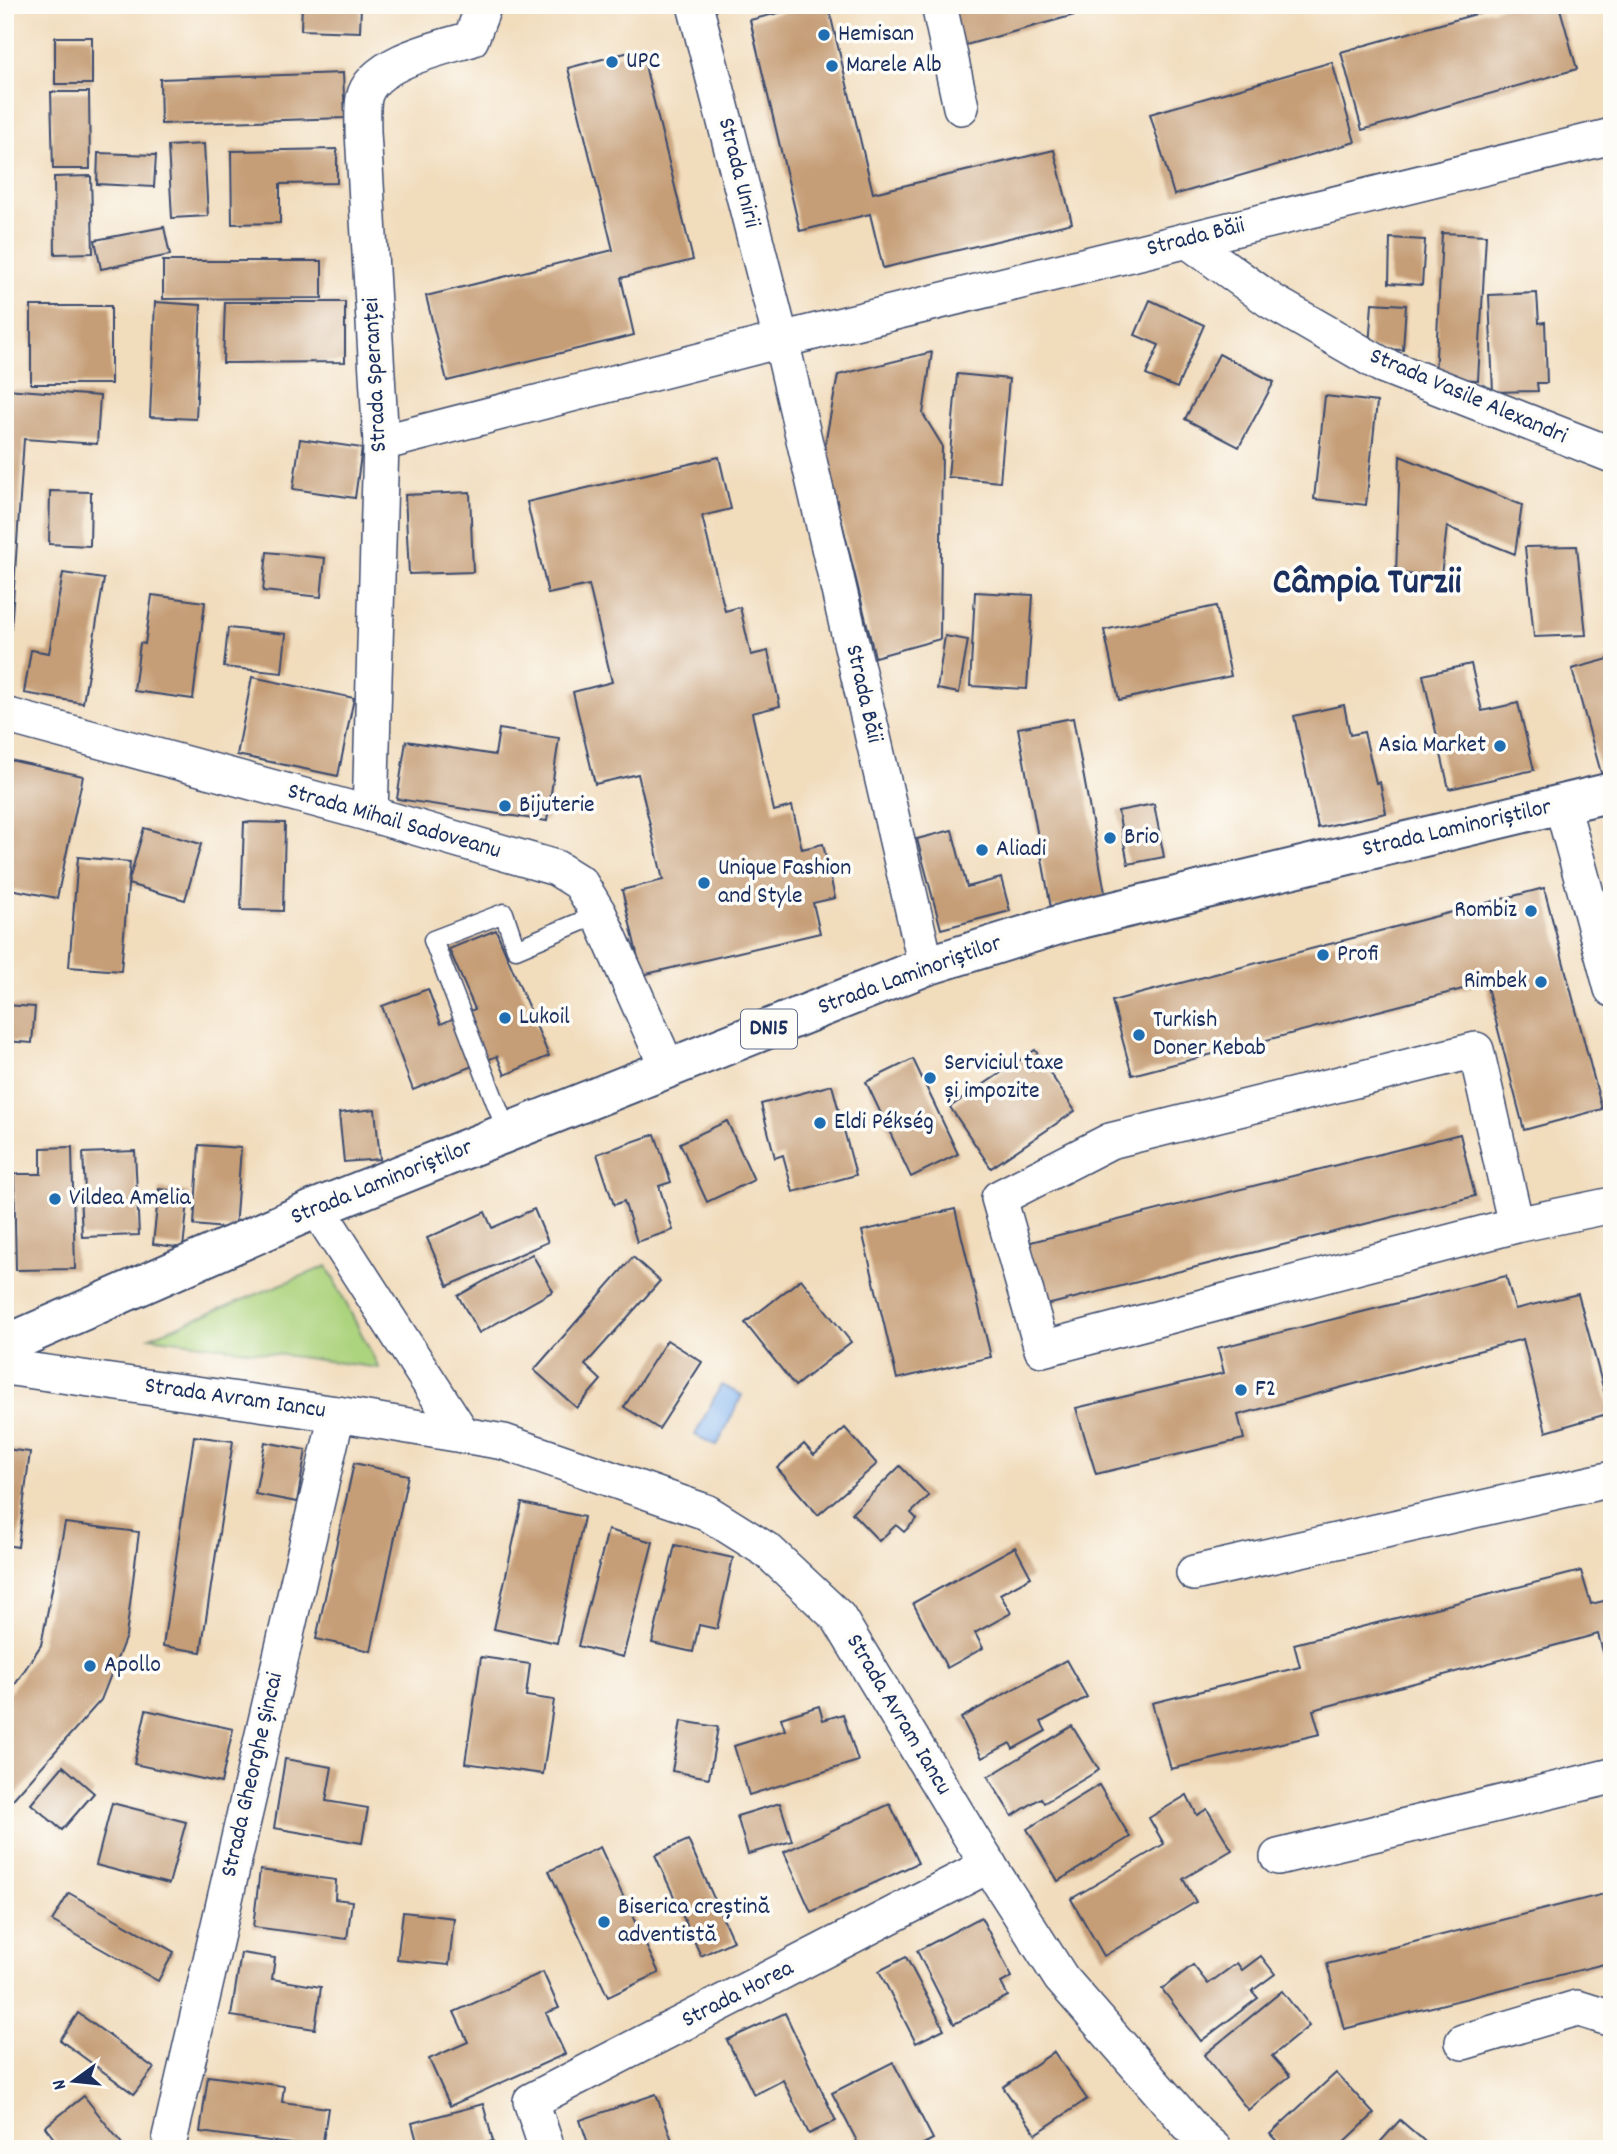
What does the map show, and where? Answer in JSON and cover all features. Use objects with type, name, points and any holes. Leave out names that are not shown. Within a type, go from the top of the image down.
[{"type":"main road","name":"Strada Laminoriștilor","points":[[5,1345],[317,1208],[926,966],[1068,922],[1612,792]]},
{"type":"street","name":"Strada Speranței","points":[[370,814],[381,443],[363,132],[364,96],[378,76],[407,58],[471,38],[484,5]]},
{"type":"street","name":"Strada Unirii","points":[[695,5],[781,340]]},
{"type":"street","points":[[939,5],[961,107]]},
{"type":"street","name":"Strada Băii","points":[[381,443],[781,340],[1612,136]]},
{"type":"street","name":"Strada Vasile Alexandri","points":[[1187,240],[1271,301],[1382,365],[1612,455]]},
{"type":"street","name":"Strada Băii","points":[[781,340],[926,966]]},
{"type":"street","name":"Strada Mihail Sadoveanu","points":[[5,715],[370,814],[556,868],[580,883],[599,914],[667,1069]]},
{"type":"street","points":[[1562,805],[1612,989]]},
{"type":"street","points":[[1516,1225],[1476,1050],[1110,1141],[999,1198],[1042,1349],[1516,1225],[1612,1205]]},
{"type":"street","points":[[317,1208],[463,1435]]},
{"type":"street","points":[[378,1421],[396,1415],[409,1402],[414,1385],[415,1360]]},
{"type":"street","name":"Strada Avram Iancu","points":[[5,1367],[337,1414],[504,1442],[706,1511],[768,1551],[838,1616],[1061,1978],[1197,2134],[1214,2149]]},
{"type":"street","name":"Strada Gheorghe Șincai","points":[[170,2137],[337,1414]]},
{"type":"street","points":[[1194,1573],[1612,1479]]},
{"type":"street","points":[[1278,1857],[1612,1776]]},
{"type":"street","name":"Strada Horea","points":[[547,2149],[531,2101],[989,1865]]},
{"type":"street","points":[[1463,2042],[1577,2008],[1612,2019]]},
{"type":"lane","points":[[507,1132],[433,940],[505,914],[516,949],[599,914]]},
{"type":"green space","points":[[327,1266],[379,1368],[150,1337]]},
{"type":"water","points":[[721,1385],[742,1395],[717,1446],[695,1435]]},
{"type":"building","points":[[302,5],[361,5],[360,32],[301,30]]},
{"type":"building","points":[[811,5],[828,5],[873,193],[1054,150],[1072,223],[883,268],[870,214],[800,231],[750,20]]},
{"type":"building","points":[[943,5],[1107,5],[1107,6],[955,48]]},
{"type":"building","points":[[1508,5],[1559,5],[1577,69],[1362,130],[1341,52]]},
{"type":"building","points":[[55,37],[92,37],[92,84],[55,84]]},
{"type":"building","points":[[641,49],[693,260],[621,278],[634,335],[447,381],[426,296],[613,250],[568,68]]},
{"type":"building","points":[[1332,62],[1355,142],[1174,195],[1150,114]]},
{"type":"building","points":[[343,73],[345,118],[161,124],[160,79]]},
{"type":"building","points":[[51,92],[89,92],[90,169],[53,169]]},
{"type":"building","points":[[204,144],[208,216],[172,218],[168,146]]},
{"type":"building","points":[[337,149],[337,183],[280,184],[280,223],[232,224],[231,151]]},
{"type":"building","points":[[98,153],[156,155],[154,187],[97,184]]},
{"type":"building","points":[[91,176],[93,253],[55,254],[54,177]]},
{"type":"building","points":[[164,227],[170,255],[101,269],[95,240]]},
{"type":"building","points":[[1442,233],[1486,235],[1478,380],[1435,378]]},
{"type":"building","points":[[1390,238],[1425,240],[1422,285],[1389,283]]},
{"type":"building","points":[[163,261],[322,261],[322,298],[163,299]]},
{"type":"building","points":[[1537,293],[1539,323],[1545,322],[1547,383],[1537,383],[1538,391],[1493,392],[1489,295]]},
{"type":"building","points":[[1150,300],[1204,325],[1177,388],[1146,375],[1159,345],[1135,335]]},
{"type":"building","points":[[155,302],[201,305],[196,419],[150,417]]},
{"type":"building","points":[[225,302],[345,302],[345,362],[223,363]]},
{"type":"building","points":[[1372,303],[1406,305],[1403,350],[1369,348]]},
{"type":"building","points":[[31,306],[111,306],[111,384],[31,384]]},
{"type":"building","points":[[932,352],[923,414],[942,445],[940,639],[875,657],[824,449],[838,375]]},
{"type":"building","points":[[1219,354],[1274,382],[1239,447],[1185,419]]},
{"type":"building","points":[[957,374],[1009,379],[1000,482],[948,477]]},
{"type":"building","points":[[1612,375],[1612,440],[1604,439]]},
{"type":"building","points":[[5,389],[100,396],[97,444],[24,439],[11,631],[5,631]]},
{"type":"building","points":[[1325,396],[1377,402],[1366,505],[1314,499]]},
{"type":"building","points":[[300,439],[362,448],[355,498],[293,489]]},
{"type":"building","points":[[1400,456],[1522,505],[1515,554],[1447,527],[1441,575],[1396,574]]},
{"type":"building","points":[[719,457],[731,509],[702,516],[725,611],[740,607],[751,655],[768,651],[780,706],[752,713],[774,811],[792,806],[802,849],[823,844],[835,898],[813,903],[820,933],[642,975],[622,890],[663,880],[638,774],[595,784],[573,692],[612,682],[589,585],[548,594],[527,502]]},
{"type":"building","points":[[50,491],[91,492],[90,546],[49,544]]},
{"type":"building","points":[[470,492],[473,572],[409,574],[405,495]]},
{"type":"building","points":[[1577,546],[1586,635],[1534,637],[1525,547]]},
{"type":"building","points":[[267,552],[325,558],[321,597],[263,591]]},
{"type":"building","points":[[63,573],[104,579],[83,703],[24,693],[31,650],[49,653]]},
{"type":"building","points":[[975,592],[1033,595],[1027,689],[970,686]]},
{"type":"building","points":[[152,595],[205,602],[193,699],[134,691],[140,643],[145,644]]},
{"type":"building","points":[[1216,606],[1231,676],[1119,700],[1104,630]]},
{"type":"building","points":[[228,628],[286,634],[282,673],[224,667]]},
{"type":"building","points":[[945,636],[968,640],[959,693],[937,689]]},
{"type":"building","points":[[1612,658],[1612,777],[1603,780],[1572,669]]},
{"type":"building","points":[[1471,664],[1482,711],[1518,703],[1534,770],[1449,789],[1423,675]]},
{"type":"building","points":[[252,677],[354,698],[338,776],[237,755]]},
{"type":"building","points":[[1344,705],[1350,735],[1364,732],[1376,783],[1380,782],[1386,813],[1318,828],[1294,716]]},
{"type":"building","points":[[1073,718],[1106,898],[1051,908],[1018,728]]},
{"type":"building","points":[[499,729],[559,738],[547,821],[397,799],[406,741],[495,755]]},
{"type":"building","points":[[5,759],[83,776],[57,898],[5,888]]},
{"type":"building","points":[[1154,804],[1164,857],[1128,864],[1118,811]]},
{"type":"building","points":[[244,822],[285,823],[283,911],[241,910]]},
{"type":"building","points":[[144,828],[201,844],[185,900],[128,884]]},
{"type":"building","points":[[952,830],[967,887],[1001,878],[1010,911],[941,929],[917,839]]},
{"type":"building","points":[[78,857],[130,862],[121,971],[69,967]]},
{"type":"building","points":[[1544,888],[1602,1109],[1524,1130],[1486,983],[1132,1075],[1112,1001]]},
{"type":"building","points":[[496,930],[549,1056],[505,1075],[497,1056],[413,1090],[382,1006],[428,989],[441,1024],[475,1009],[449,949]]},
{"type":"building","points":[[5,1005],[35,1007],[32,1043],[5,1041]]},
{"type":"building","points":[[1035,1050],[1075,1111],[991,1168],[950,1107]]},
{"type":"building","points":[[913,1059],[958,1154],[911,1177],[866,1082]]},
{"type":"building","points":[[832,1085],[856,1175],[793,1192],[783,1155],[775,1158],[761,1104]]},
{"type":"building","points":[[375,1109],[380,1159],[344,1162],[339,1113]]},
{"type":"building","points":[[727,1121],[754,1180],[707,1202],[680,1143]]},
{"type":"building","points":[[655,1134],[671,1182],[659,1186],[673,1230],[637,1242],[624,1201],[614,1205],[597,1154]]},
{"type":"building","points":[[1460,1134],[1475,1196],[1043,1306],[1027,1243]]},
{"type":"building","points":[[199,1145],[241,1148],[235,1229],[194,1225]]},
{"type":"building","points":[[72,1147],[75,1269],[16,1270],[14,1174],[41,1174],[41,1148]]},
{"type":"building","points":[[135,1151],[139,1235],[82,1237],[80,1191],[85,1191],[83,1153]]},
{"type":"building","points":[[159,1189],[189,1192],[183,1248],[153,1244]]},
{"type":"building","points":[[534,1209],[548,1242],[448,1286],[427,1238],[485,1212],[492,1228]]},
{"type":"building","points":[[955,1209],[991,1357],[897,1379],[862,1231]]},
{"type":"building","points":[[532,1254],[553,1291],[479,1333],[458,1296]]},
{"type":"building","points":[[633,1257],[660,1281],[585,1365],[601,1380],[577,1408],[534,1370]]},
{"type":"building","name":"F2","points":[[1506,1276],[1515,1309],[1578,1294],[1610,1413],[1546,1432],[1523,1339],[1238,1415],[1244,1439],[1096,1474],[1076,1408],[1224,1373],[1218,1348]]},
{"type":"building","points":[[801,1279],[851,1342],[795,1386],[745,1323]]},
{"type":"building","points":[[667,1340],[702,1362],[659,1429],[624,1407]]},
{"type":"building","points":[[845,1428],[877,1464],[818,1515],[777,1468],[804,1444],[814,1455]]},
{"type":"building","points":[[194,1436],[233,1441],[201,1652],[163,1646]]},
{"type":"building","points":[[265,1442],[306,1450],[297,1502],[255,1494]]},
{"type":"building","points":[[5,1449],[30,1452],[18,1547],[5,1545]]},
{"type":"building","points":[[354,1463],[408,1475],[371,1651],[316,1639]]},
{"type":"building","points":[[900,1466],[929,1496],[911,1513],[917,1519],[904,1532],[896,1525],[879,1541],[852,1513]]},
{"type":"building","points":[[522,1503],[584,1517],[557,1643],[494,1629]]},
{"type":"building","points":[[65,1523],[139,1532],[126,1636],[101,1700],[5,1808],[5,1700],[41,1645]]},
{"type":"building","points":[[608,1530],[653,1542],[623,1657],[578,1646]]},
{"type":"building","points":[[675,1545],[733,1558],[717,1629],[699,1625],[693,1652],[652,1643]]},
{"type":"building","points":[[1015,1547],[1031,1577],[1000,1594],[1011,1613],[975,1633],[983,1648],[947,1668],[913,1603]]},
{"type":"building","points":[[1581,1571],[1591,1604],[1612,1599],[1612,1684],[1598,1634],[1313,1710],[1320,1734],[1171,1769],[1152,1703],[1300,1667],[1294,1644]]},
{"type":"building","points":[[481,1657],[530,1664],[526,1696],[554,1700],[543,1774],[465,1763]]},
{"type":"building","points":[[1066,1660],[1087,1697],[1041,1722],[1046,1731],[1013,1749],[1010,1743],[982,1758],[961,1718]]},
{"type":"building","points":[[819,1706],[823,1720],[843,1714],[858,1761],[749,1795],[734,1746],[785,1730],[781,1718]]},
{"type":"building","points":[[146,1710],[233,1729],[221,1783],[134,1764]]},
{"type":"building","points":[[681,1721],[718,1727],[709,1778],[672,1771]]},
{"type":"building","points":[[1072,1726],[1099,1770],[1044,1803],[1041,1798],[1012,1816],[988,1777]]},
{"type":"building","points":[[285,1759],[332,1767],[326,1801],[368,1808],[362,1843],[274,1828]]},
{"type":"building","points":[[63,1766],[94,1793],[62,1830],[31,1804]]},
{"type":"building","points":[[1099,1785],[1130,1837],[1058,1881],[1027,1829]]},
{"type":"building","points":[[1187,1795],[1197,1815],[1207,1809],[1232,1850],[1183,1879],[1196,1902],[1104,1956],[1071,1899],[1164,1844],[1149,1818]]},
{"type":"building","points":[[112,1803],[186,1822],[169,1884],[96,1865]]},
{"type":"building","points":[[780,1803],[792,1841],[748,1854],[737,1816]]},
{"type":"building","points":[[890,1804],[918,1863],[811,1912],[784,1852]]},
{"type":"building","points":[[688,1840],[733,1941],[701,1956],[655,1855]]},
{"type":"building","name":"Biserica creștină adventistă","points":[[600,1847],[659,1973],[608,1997],[549,1871]]},
{"type":"building","points":[[260,1870],[336,1880],[335,1899],[352,1901],[347,1939],[253,1927]]},
{"type":"building","points":[[1612,1892],[1612,1962],[1344,2029],[1327,1964]]},
{"type":"building","points":[[69,1893],[174,1952],[158,1981],[52,1921]]},
{"type":"building","points":[[403,1912],[454,1918],[449,1965],[397,1960]]},
{"type":"building","points":[[981,1917],[1012,1977],[1001,1983],[1008,1996],[954,2024],[917,1951]]},
{"type":"building","points":[[241,1953],[275,1958],[272,1979],[321,1987],[315,2029],[231,2016]]},
{"type":"building","points":[[1261,1956],[1275,1974],[1252,1991],[1258,1998],[1201,2041],[1162,1989],[1193,1965],[1208,1984],[1237,1963],[1242,1970]]},
{"type":"building","points":[[906,1957],[944,2029],[916,2043],[879,1971]]},
{"type":"building","points":[[543,1972],[559,2008],[546,2013],[565,2054],[450,2106],[429,2059],[468,2042],[454,2012]]},
{"type":"building","points":[[1282,1991],[1309,2026],[1272,2056],[1290,2076],[1248,2110],[1204,2055]]},
{"type":"building","points":[[78,2013],[154,2068],[134,2094],[60,2040]]},
{"type":"building","points":[[785,2013],[836,2121],[809,2134],[783,2080],[754,2095],[727,2040]]},
{"type":"building","points":[[1054,2052],[1087,2099],[1036,2134],[1003,2087]]},
{"type":"building","points":[[893,2062],[933,2139],[914,2149],[861,2149],[832,2093]]},
{"type":"building","points":[[1336,2073],[1374,2114],[1337,2149],[1284,2149],[1270,2134]]},
{"type":"building","points":[[208,2076],[284,2086],[282,2102],[328,2108],[322,2148],[200,2132]]},
{"type":"building","points":[[656,2094],[675,2149],[590,2149],[580,2120]]},
{"type":"building","points":[[84,2096],[126,2149],[62,2149],[45,2127]]},
{"type":"building","points":[[483,2104],[493,2141],[464,2149],[419,2149],[412,2123]]},
{"type":"building","points":[[1400,2120],[1429,2145],[1426,2149],[1374,2149]]},
{"type":"place","name":"Hemisan","points":[[824,35]]},
{"type":"place","name":"UPC","points":[[612,62]]},
{"type":"place","name":"Marele Alb","points":[[832,66]]},
{"type":"place","name":"Asia Market","points":[[1500,746]]},
{"type":"place","name":"Bijuterie","points":[[505,806]]},
{"type":"place","name":"Brio","points":[[1110,838]]},
{"type":"place","name":"Aliadi","points":[[982,850]]},
{"type":"place","name":"Unique Fashion and Style","points":[[704,883]]},
{"type":"place","name":"Rombiz","points":[[1531,911]]},
{"type":"place","name":"Profi","points":[[1323,955]]},
{"type":"place","name":"Rimbek","points":[[1541,982]]},
{"type":"place","name":"Lukoil","points":[[505,1018]]},
{"type":"place","name":"Turkish Doner Kebab","points":[[1139,1035]]},
{"type":"place","name":"Serviciul taxe și impozite","points":[[930,1078]]},
{"type":"place","name":"Eldi Pékség","points":[[820,1123]]},
{"type":"place","name":"Vildea Amelia","points":[[55,1199]]},
{"type":"place","name":"F2","points":[[1241,1390]]},
{"type":"place","name":"Apollo","points":[[90,1666]]},
{"type":"place","name":"Biserica creștină adventistă","points":[[604,1922]]},
{"type":"district","name":"Câmpia Turzii","points":[[1367,584]]}]
